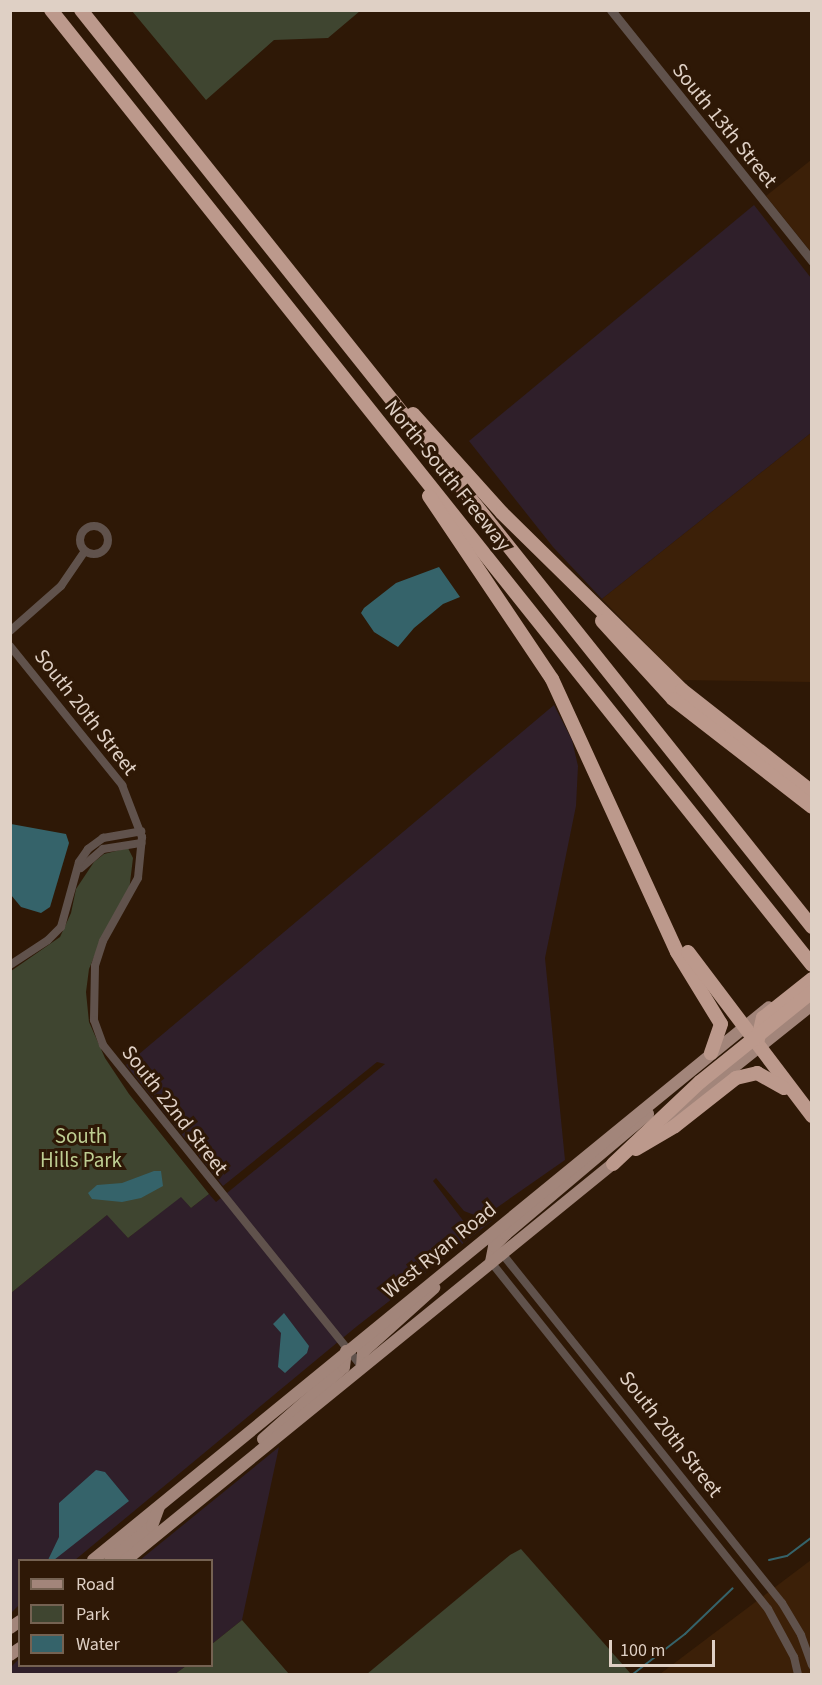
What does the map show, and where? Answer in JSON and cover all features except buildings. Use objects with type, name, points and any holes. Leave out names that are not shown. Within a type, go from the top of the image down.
[{"type":"highway","name":"North-South Freeway","points":[[51,10],[812,965]]},
{"type":"highway","name":"North-South Freeway","points":[[81,10],[812,927]]},
{"type":"highway","points":[[339,334],[502,513],[682,690],[812,792]]},
{"type":"highway","points":[[402,450],[443,519],[552,679],[672,934],[677,952],[721,1024],[711,1053]]},
{"type":"highway","points":[[573,584],[672,699],[812,807]]},
{"type":"highway","points":[[672,934],[756,1041],[791,1093],[812,1116]]},
{"type":"highway","points":[[613,1164],[692,1089],[756,1041],[763,1018],[805,994],[812,979]]},
{"type":"highway","points":[[613,1164],[675,1126],[742,1076],[757,1073],[791,1093]]},
{"type":"main road","name":"West Ryan Road","points":[[756,1041],[805,994],[812,972]]},
{"type":"main road","name":"West Ryan Road","points":[[493,1246],[676,1081],[743,1027],[805,994]]},
{"type":"main road","name":"West Ryan Road","points":[[94,1559],[453,1264],[493,1246],[613,1164]]},
{"type":"main road","points":[[491,1262],[493,1246]]},
{"type":"main road","name":"West Ryan Road","points":[[127,1559],[491,1262]]},
{"type":"main road","points":[[362,1367],[363,1353],[409,1313],[453,1264]]},
{"type":"main road","points":[[239,1467],[286,1416],[344,1367],[346,1351]]},
{"type":"main road","points":[[172,1522],[174,1504],[199,1483],[231,1447]]},
{"type":"main road","points":[[111,1559],[152,1526],[159,1507]]},
{"type":"street","name":"South 13th Street","points":[[610,10],[812,261]]},
{"type":"street","points":[[10,631],[61,586],[85,551]]},
{"type":"street","name":"South 20th Street","points":[[10,646],[122,785],[142,837]]},
{"type":"street","points":[[10,965],[48,940],[60,927],[76,874],[88,849],[103,838],[142,837]]},
{"type":"street","points":[[76,874],[103,849],[142,837]]},
{"type":"street","name":"South 22nd Street","points":[[142,837],[141,867],[134,890],[103,941],[95,966],[93,1012],[103,1045],[346,1351],[362,1367]]},
{"type":"street","name":"South 20th Street","points":[[493,1246],[782,1603],[811,1652],[812,1665]]},
{"type":"street","name":"South 20th Street","points":[[491,1262],[768,1609],[794,1657],[798,1674]]},
{"type":"street","points":[[794,1657],[811,1652]]},
{"type":"shaded area","points":[[811,160],[811,252],[766,196]]},
{"type":"shaded area","points":[[754,205],[811,278],[811,433],[602,599],[553,547],[469,441]]},
{"type":"shaded area","points":[[811,433],[811,682],[681,680],[602,599]]},
{"type":"shaded area","points":[[554,705],[572,740],[578,766],[576,806],[545,958],[565,1160],[482,1218],[464,1211],[436,1178],[433,1181],[468,1227],[482,1226],[493,1220],[356,1327],[76,1559],[18,1559],[18,1606],[11,1613],[11,1293],[108,1214],[128,1238],[181,1196],[191,1208],[209,1194],[216,1202],[385,1064],[377,1062],[223,1186],[126,1065]]},
{"type":"shaded area","points":[[279,1447],[242,1620],[213,1643],[213,1559],[141,1559]]},
{"type":"shaded area","points":[[811,1560],[811,1674],[660,1674]]},
{"type":"shaded area","points":[[18,1660],[18,1667],[185,1667],[175,1674],[11,1674],[11,1667]]},
{"type":"green space","points":[[132,11],[360,11],[328,38],[274,40],[206,100]]},
{"type":"green space","name":"South Hills Park","points":[[128,848],[133,858],[129,891],[103,935],[89,969],[86,992],[89,1022],[105,1058],[129,1094],[209,1194],[191,1208],[181,1197],[128,1238],[107,1215],[11,1293],[11,971],[60,937],[71,913],[76,889],[94,862],[104,854]]},
{"type":"green space","points":[[521,1549],[631,1674],[367,1674],[510,1555]]},
{"type":"green space","points":[[242,1620],[289,1674],[175,1674],[185,1667],[213,1667],[213,1643]]},
{"type":"water","points":[[439,567],[460,597],[443,604],[414,628],[398,647],[374,632],[361,613],[364,608],[396,583]]},
{"type":"water","points":[[11,824],[66,834],[69,843],[50,907],[41,913],[21,907],[11,895]]},
{"type":"water","points":[[154,1171],[161,1171],[163,1186],[141,1198],[122,1202],[92,1199],[88,1193],[97,1185],[122,1183]]},
{"type":"water","points":[[284,1313],[309,1346],[307,1353],[285,1373],[278,1367],[281,1333],[273,1324]]},
{"type":"water","points":[[96,1470],[105,1472],[129,1501],[55,1559],[48,1559],[59,1537],[59,1503]]},
{"type":"waterway","points":[[769,1560],[787,1556],[812,1537]]},
{"type":"waterway","points":[[633,1674],[685,1634],[733,1588]]}]
